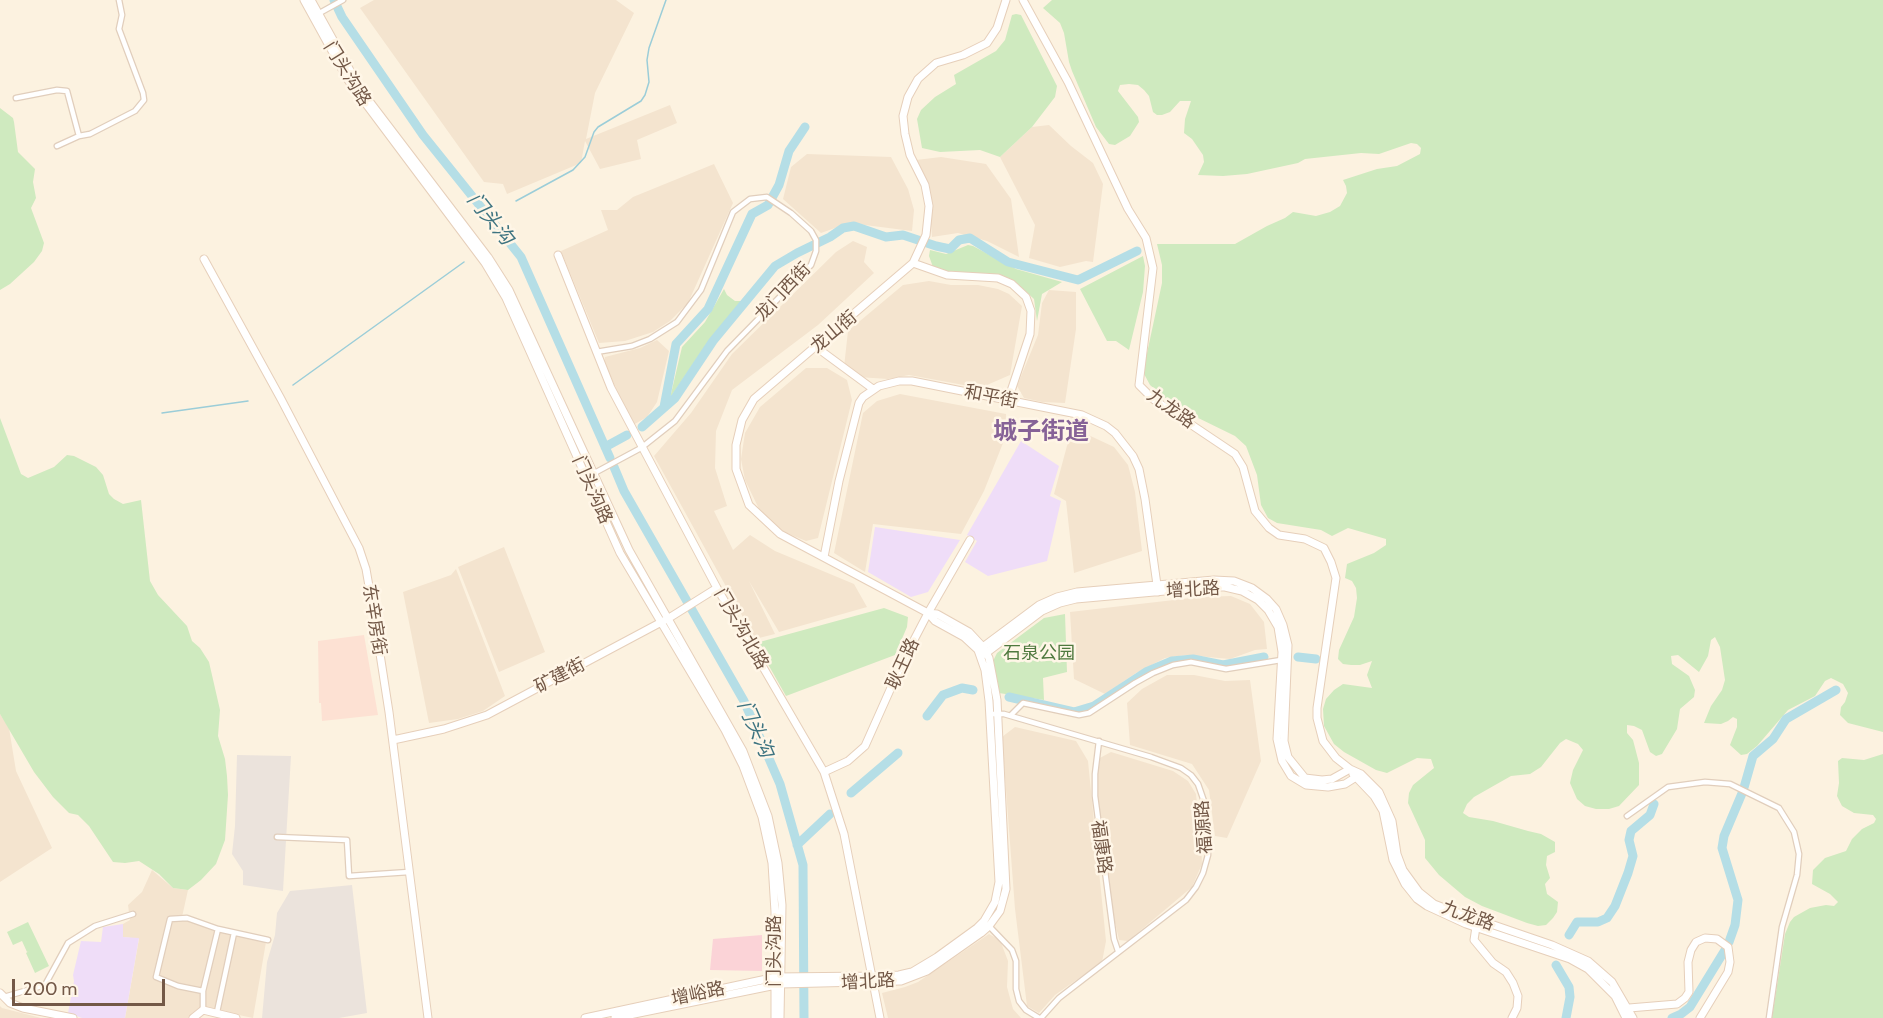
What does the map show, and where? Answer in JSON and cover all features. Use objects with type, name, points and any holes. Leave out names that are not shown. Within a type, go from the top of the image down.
[{"type":"street","points":[[57,146],[79,136],[90,134],[135,111],[144,100],[119,29],[122,15],[119,0]]},
{"type":"street","name":"门头沟路","points":[[304,0],[316,15]]},
{"type":"street","name":"门头沟路","points":[[311,0],[348,81],[463,233],[506,298],[629,550],[671,617],[743,751],[768,816],[777,856],[782,905],[775,1018]]},
{"type":"street","points":[[316,15],[342,0]]},
{"type":"street","name":"龙山街","points":[[982,651],[964,637],[935,621],[928,613],[780,534],[765,522],[749,505],[736,469],[736,445],[742,420],[754,399],[914,263],[926,235],[929,206],[925,185],[910,155],[905,134],[903,116],[908,97],[918,79],[936,63],[963,55],[987,43],[997,28],[1006,0]]},
{"type":"street","name":"九龙路","points":[[1023,0],[1068,82],[1128,209],[1146,238],[1154,268],[1139,385],[1153,399],[1235,454],[1244,467],[1255,511],[1269,528],[1279,535],[1305,539],[1324,548],[1331,562],[1336,578],[1317,718],[1323,741],[1336,758],[1358,776],[1383,811],[1393,860],[1405,885],[1427,906],[1476,927],[1562,956],[1588,969],[1615,996],[1626,1018]]},
{"type":"street","points":[[16,98],[67,90],[79,136]]},
{"type":"street","name":"龙门西街","points":[[591,476],[641,448],[675,422],[727,351],[811,265],[816,251],[816,240],[811,231],[787,210],[767,197],[750,199],[733,212],[701,290],[677,322],[650,339],[632,346],[596,352]]},
{"type":"street","name":"门头沟北路","points":[[558,255],[611,388],[641,448],[717,588],[824,772],[844,834],[880,1018]]},
{"type":"street","name":"东辛房街","points":[[204,260],[359,548],[373,609],[393,740],[428,1018]]},
{"type":"street","points":[[914,263],[946,275],[998,278],[1012,284],[1026,297],[1031,311],[1030,334],[1008,400]]},
{"type":"street","points":[[816,347],[873,389],[863,397],[857,410],[839,481],[824,557]]},
{"type":"street","name":"和平街","points":[[873,389],[899,381],[912,381],[1088,417],[1106,426],[1121,440],[1136,462],[1143,482],[1157,588]]},
{"type":"street","name":"门头沟路","points":[[591,476],[620,553],[725,730],[743,766],[762,817],[772,863],[780,1018]]},
{"type":"street","name":"耿王路","points":[[824,772],[848,760],[865,746],[902,663],[970,540]]},
{"type":"street","name":"增北路","points":[[1157,588],[1214,580],[1234,581],[1252,588],[1267,599],[1276,609],[1288,645],[1284,741],[1288,757],[1305,778],[1332,779],[1350,769]]},
{"type":"street","name":"增北路","points":[[778,981],[873,980],[912,972],[987,923],[1000,911],[1006,889],[994,714],[997,700],[982,651],[1039,605],[1057,597],[1077,592],[1157,588],[1217,587],[1242,591],[1263,605],[1278,627],[1281,660],[1277,739],[1282,761],[1291,776],[1306,785],[1328,787],[1345,784],[1358,776]]},
{"type":"street","name":"矿建街","points":[[393,740],[444,729],[487,715],[671,617],[717,588]]},
{"type":"street","points":[[1011,716],[1023,703],[1079,715],[1089,713],[1144,678],[1173,665],[1191,662],[1226,669],[1281,660]]},
{"type":"street","name":"福源路","points":[[994,714],[1011,716],[1099,741],[1181,768],[1198,784],[1206,807],[1208,855],[1203,873],[1186,900],[1059,998],[1040,1018]]},
{"type":"street","name":"福康路","points":[[1099,741],[1095,796],[1114,939],[1118,951]]},
{"type":"street","name":"九龙路","points":[[1358,776],[1369,781],[1385,803],[1392,821],[1397,854],[1403,870],[1419,892],[1447,909],[1552,945],[1588,961],[1612,982],[1633,1018]]},
{"type":"street","points":[[1627,816],[1668,787],[1705,782],[1730,784],[1779,808],[1794,832],[1799,854],[1797,874],[1782,927],[1769,1018]]},
{"type":"street","points":[[277,837],[347,840],[349,876],[409,872]]},
{"type":"street","points":[[2,995],[45,985],[68,943],[95,926],[133,914]]},
{"type":"street","points":[[203,991],[178,986],[156,977],[170,920],[187,918],[218,929],[268,940]]},
{"type":"street","points":[[987,923],[1012,950],[1016,961],[1016,989],[1019,1001],[1026,1010],[1040,1018]]},
{"type":"street","points":[[1476,927],[1474,940],[1493,963],[1506,972],[1513,983],[1518,996],[1517,1008],[1512,1018]]},
{"type":"street","points":[[203,1010],[203,991],[218,929]]},
{"type":"street","points":[[217,1012],[234,933]]},
{"type":"street","points":[[1629,1008],[1677,1004],[1685,998],[1689,992],[1688,962],[1691,950],[1696,942],[1705,938],[1717,939],[1728,947],[1731,962],[1728,972],[1700,1018]]},
{"type":"street","name":"增峪路","points":[[585,1018],[778,981]]},
{"type":"street","name":"增峪路","points":[[615,1018],[778,981]]},
{"type":"street","points":[[2,995],[10,1003],[23,1008],[73,1018]]},
{"type":"street","points":[[193,1018],[203,1010],[236,1018]]},
{"type":"shaded area","points":[[374,0],[616,0],[634,13],[595,93],[586,139],[670,105],[677,123],[637,140],[641,159],[600,169],[585,141],[581,163],[507,194],[503,184],[484,182],[360,8]]},
{"type":"shaded area","points":[[1049,125],[1093,163],[1103,184],[1093,262],[1086,261],[1060,267],[1029,258],[1035,225],[1000,157],[1032,127]]},
{"type":"shaded area","points":[[807,154],[891,157],[908,189],[914,210],[912,231],[849,223],[821,233],[783,199],[791,167]]},
{"type":"shaded area","points":[[941,157],[986,164],[1011,199],[1019,257],[987,241],[958,233],[932,237],[930,211],[916,160]]},
{"type":"shaded area","points":[[714,164],[733,203],[688,303],[670,321],[653,332],[625,341],[599,343],[561,251],[608,230],[601,210],[617,210],[633,197]]},
{"type":"shaded area","points":[[853,241],[867,247],[864,262],[874,273],[818,325],[732,390],[716,431],[715,468],[727,506],[714,511],[733,550],[750,535],[775,551],[854,584],[867,607],[779,632],[749,581],[775,634],[755,639],[654,456],[691,413],[732,354],[836,252]]},
{"type":"shaded area","points":[[929,281],[998,289],[1009,294],[1022,306],[1010,375],[980,388],[909,375],[888,379],[858,377],[844,367],[848,331],[903,285]]},
{"type":"shaded area","points":[[1049,290],[1076,292],[1076,329],[1065,403],[1024,398],[1017,386],[1038,335],[1042,303]]},
{"type":"shaded area","points":[[657,340],[669,351],[657,402],[647,417],[633,425],[604,362],[605,357],[640,348]]},
{"type":"shaded area","points":[[806,368],[827,368],[847,380],[852,400],[818,538],[806,541],[784,532],[760,511],[745,480],[741,459],[745,433],[760,407]]},
{"type":"shaded area","points":[[900,394],[1006,414],[1005,438],[984,491],[961,534],[873,524],[865,572],[834,553],[863,413],[877,401]]},
{"type":"shaded area","points":[[1071,431],[1082,432],[1114,447],[1128,465],[1135,492],[1142,551],[1074,573],[1066,501],[1054,494]]},
{"type":"shaded area","points":[[1021,441],[1059,466],[1050,496],[1061,501],[1047,561],[988,576],[965,562],[977,541],[967,535]]},
{"type":"shaded area","points":[[875,527],[960,540],[928,592],[911,597],[868,572]]},
{"type":"shaded area","points":[[504,547],[545,652],[499,672],[458,567]]},
{"type":"shaded area","points":[[456,569],[505,696],[483,711],[458,719],[429,723],[403,592],[451,575]]},
{"type":"shaded area","points":[[1231,596],[1250,604],[1264,622],[1267,649],[1255,650],[1230,659],[1186,655],[1165,658],[1136,673],[1105,694],[1074,679],[1070,612],[1200,597]]},
{"type":"shaded area","points":[[364,635],[378,715],[322,721],[321,703],[319,703],[318,641]]},
{"type":"shaded area","points":[[1167,675],[1194,675],[1225,681],[1250,680],[1261,761],[1227,838],[1215,836],[1209,790],[1192,764],[1130,745],[1127,703],[1142,689]]},
{"type":"shaded area","points":[[0,714],[9,728],[16,771],[52,848],[0,882]]},
{"type":"shaded area","points":[[1015,727],[1076,741],[1088,761],[1106,941],[1102,962],[1055,995],[1039,1013],[1027,1006],[1015,909],[1002,737]]},
{"type":"shaded area","points":[[1111,752],[1173,771],[1188,781],[1196,794],[1201,842],[1202,864],[1192,887],[1128,941],[1119,940],[1104,874],[1096,795],[1098,759]]},
{"type":"shaded area","points":[[237,755],[291,756],[283,891],[243,885],[243,871],[232,854]]},
{"type":"shaded area","points":[[152,870],[173,888],[188,890],[182,917],[216,930],[201,990],[202,1006],[192,1013],[190,1018],[125,1018],[139,939],[123,937],[123,924],[130,920],[128,905],[142,892]]},
{"type":"shaded area","points":[[352,885],[367,1013],[339,1018],[262,1018],[267,962],[275,935],[277,913],[290,891]]},
{"type":"shaded area","points":[[123,924],[123,937],[139,938],[125,1018],[82,1018],[68,1013],[73,975],[81,941],[101,942],[103,927]]},
{"type":"shaded area","points":[[219,931],[266,942],[253,1018],[206,1008],[203,991]]},
{"type":"shaded area","points":[[989,934],[1000,940],[1008,961],[1007,987],[1013,1009],[1021,1018],[888,1018],[882,993],[918,982]]},
{"type":"shaded area","points":[[762,935],[762,971],[710,970],[713,939]]},
{"type":"shaded area","points":[[0,1006],[2,1008],[41,1018],[0,1018]]},
{"type":"green space","points":[[1052,0],[1883,0],[1883,732],[1848,723],[1840,715],[1848,693],[1843,684],[1831,678],[1825,681],[1815,696],[1788,710],[1757,746],[1747,754],[1741,755],[1730,745],[1737,727],[1737,719],[1733,717],[1721,724],[1704,723],[1725,680],[1720,647],[1715,637],[1711,640],[1708,656],[1699,672],[1678,655],[1671,656],[1672,664],[1689,676],[1695,690],[1694,697],[1680,709],[1677,729],[1662,754],[1656,756],[1650,752],[1642,730],[1627,725],[1627,733],[1633,740],[1639,763],[1639,785],[1619,806],[1596,809],[1585,806],[1577,799],[1570,783],[1573,770],[1583,750],[1578,744],[1566,739],[1560,743],[1541,767],[1530,774],[1511,776],[1474,797],[1467,804],[1463,813],[1469,817],[1541,834],[1555,842],[1555,852],[1547,856],[1546,865],[1550,878],[1545,884],[1547,894],[1558,902],[1557,912],[1546,925],[1538,926],[1527,923],[1482,906],[1465,897],[1439,875],[1425,858],[1425,840],[1408,803],[1413,785],[1434,768],[1431,759],[1417,758],[1387,773],[1376,770],[1334,744],[1324,726],[1323,709],[1326,699],[1334,690],[1343,684],[1372,688],[1367,675],[1372,661],[1351,665],[1343,664],[1338,659],[1339,650],[1354,617],[1357,598],[1356,588],[1352,581],[1345,578],[1347,564],[1374,553],[1386,545],[1386,539],[1348,528],[1332,536],[1321,530],[1277,523],[1268,518],[1261,505],[1257,475],[1246,446],[1235,436],[1188,413],[1164,397],[1150,385],[1143,372],[1162,283],[1162,265],[1157,244],[1235,244],[1293,212],[1316,216],[1330,212],[1340,206],[1347,193],[1343,180],[1377,169],[1397,166],[1420,154],[1421,148],[1411,143],[1379,154],[1361,153],[1305,159],[1298,163],[1247,174],[1198,175],[1204,162],[1203,155],[1192,139],[1184,133],[1185,119],[1191,101],[1180,101],[1170,112],[1157,115],[1153,112],[1149,96],[1144,90],[1138,85],[1129,84],[1120,85],[1118,91],[1138,117],[1139,122],[1130,136],[1115,145],[1109,144],[1096,127],[1072,71],[1060,23],[1043,8]]},
{"type":"green space","points":[[1012,15],[1021,15],[1057,86],[1055,97],[1032,127],[1000,157],[980,150],[940,152],[922,148],[917,119],[921,110],[935,97],[956,84],[954,75],[996,51],[1005,40]]},
{"type":"green space","points":[[0,108],[13,118],[18,152],[35,169],[33,182],[36,198],[31,208],[44,243],[42,251],[34,262],[0,290]]},
{"type":"green space","points":[[968,245],[1016,269],[1062,282],[1042,294],[1037,321],[1034,299],[1021,287],[1000,275],[958,274],[933,267],[929,256],[930,250],[946,254]]},
{"type":"green space","points":[[1143,256],[1145,266],[1143,292],[1129,350],[1116,341],[1107,341],[1080,289]]},
{"type":"green space","points":[[724,289],[727,295],[735,301],[742,301],[706,345],[670,398],[682,347],[705,322]]},
{"type":"green space","points":[[0,418],[21,474],[28,478],[54,467],[67,455],[74,456],[96,467],[103,475],[109,494],[114,499],[123,504],[141,500],[150,581],[158,595],[187,626],[192,641],[200,648],[209,662],[220,710],[218,736],[227,776],[225,840],[216,864],[188,890],[173,888],[159,874],[139,861],[113,862],[89,826],[78,815],[69,813],[53,797],[34,772],[0,714]]},
{"type":"green space","points":[[884,608],[908,617],[907,627],[895,655],[786,696],[756,643]]},
{"type":"green space","name":"石泉公园","points":[[1065,614],[1067,672],[1043,678],[1044,700],[999,693],[993,661],[997,653],[1044,618]]},
{"type":"green space","points":[[1883,754],[1883,1018],[1772,1018],[1785,934],[1790,922],[1794,917],[1810,908],[1834,906],[1838,902],[1830,894],[1812,884],[1813,870],[1825,858],[1846,851],[1852,839],[1876,819],[1873,815],[1854,813],[1842,806],[1837,796],[1838,761],[1842,758],[1864,760]]},
{"type":"green space","points":[[28,922],[49,966],[35,973],[26,953],[29,951],[27,952],[22,941],[13,945],[7,932]]},
{"type":"waterway","name":"门头沟","points":[[334,0],[342,17],[423,135],[521,257],[610,458]]},
{"type":"waterway","points":[[516,201],[573,170],[585,157],[598,127],[641,101],[649,82],[647,60],[649,48],[666,0]]},
{"type":"waterway","points":[[664,407],[676,344],[708,309],[752,214],[768,205],[779,185],[789,151],[805,127]]},
{"type":"waterway","points":[[642,427],[675,398],[713,341],[775,266],[843,228],[854,226],[886,237],[903,235],[950,249],[959,240],[970,238],[1008,262],[1078,280],[1137,251]]},
{"type":"waterway","points":[[293,385],[464,262]]},
{"type":"waterway","points":[[162,413],[248,401]]},
{"type":"waterway","points":[[605,447],[627,435]]},
{"type":"waterway","name":"门头沟","points":[[614,467],[624,491],[744,701],[780,784],[803,865],[804,1018]]},
{"type":"waterway","points":[[1009,697],[1074,712],[1094,706],[1146,672],[1172,661],[1193,659],[1223,665],[1264,657]]},
{"type":"waterway","points":[[1298,657],[1316,659]]},
{"type":"waterway","points":[[927,716],[943,695],[962,688],[973,690]]},
{"type":"waterway","points":[[1729,942],[1735,925],[1738,900],[1722,848],[1724,836],[1743,791],[1753,756],[1773,739],[1786,719],[1836,690]]},
{"type":"waterway","points":[[851,793],[898,753]]},
{"type":"waterway","points":[[1569,935],[1577,922],[1598,922],[1607,918],[1615,906],[1633,856],[1629,840],[1631,831],[1650,815],[1654,804]]},
{"type":"waterway","points":[[797,845],[830,814]]},
{"type":"waterway","points":[[1672,1018],[1690,1007],[1725,950]]},
{"type":"waterway","points":[[1556,965],[1569,987],[1570,997],[1566,1018]]},
{"type":"district","name":"城子街道","points":[[1041,432]]}]
